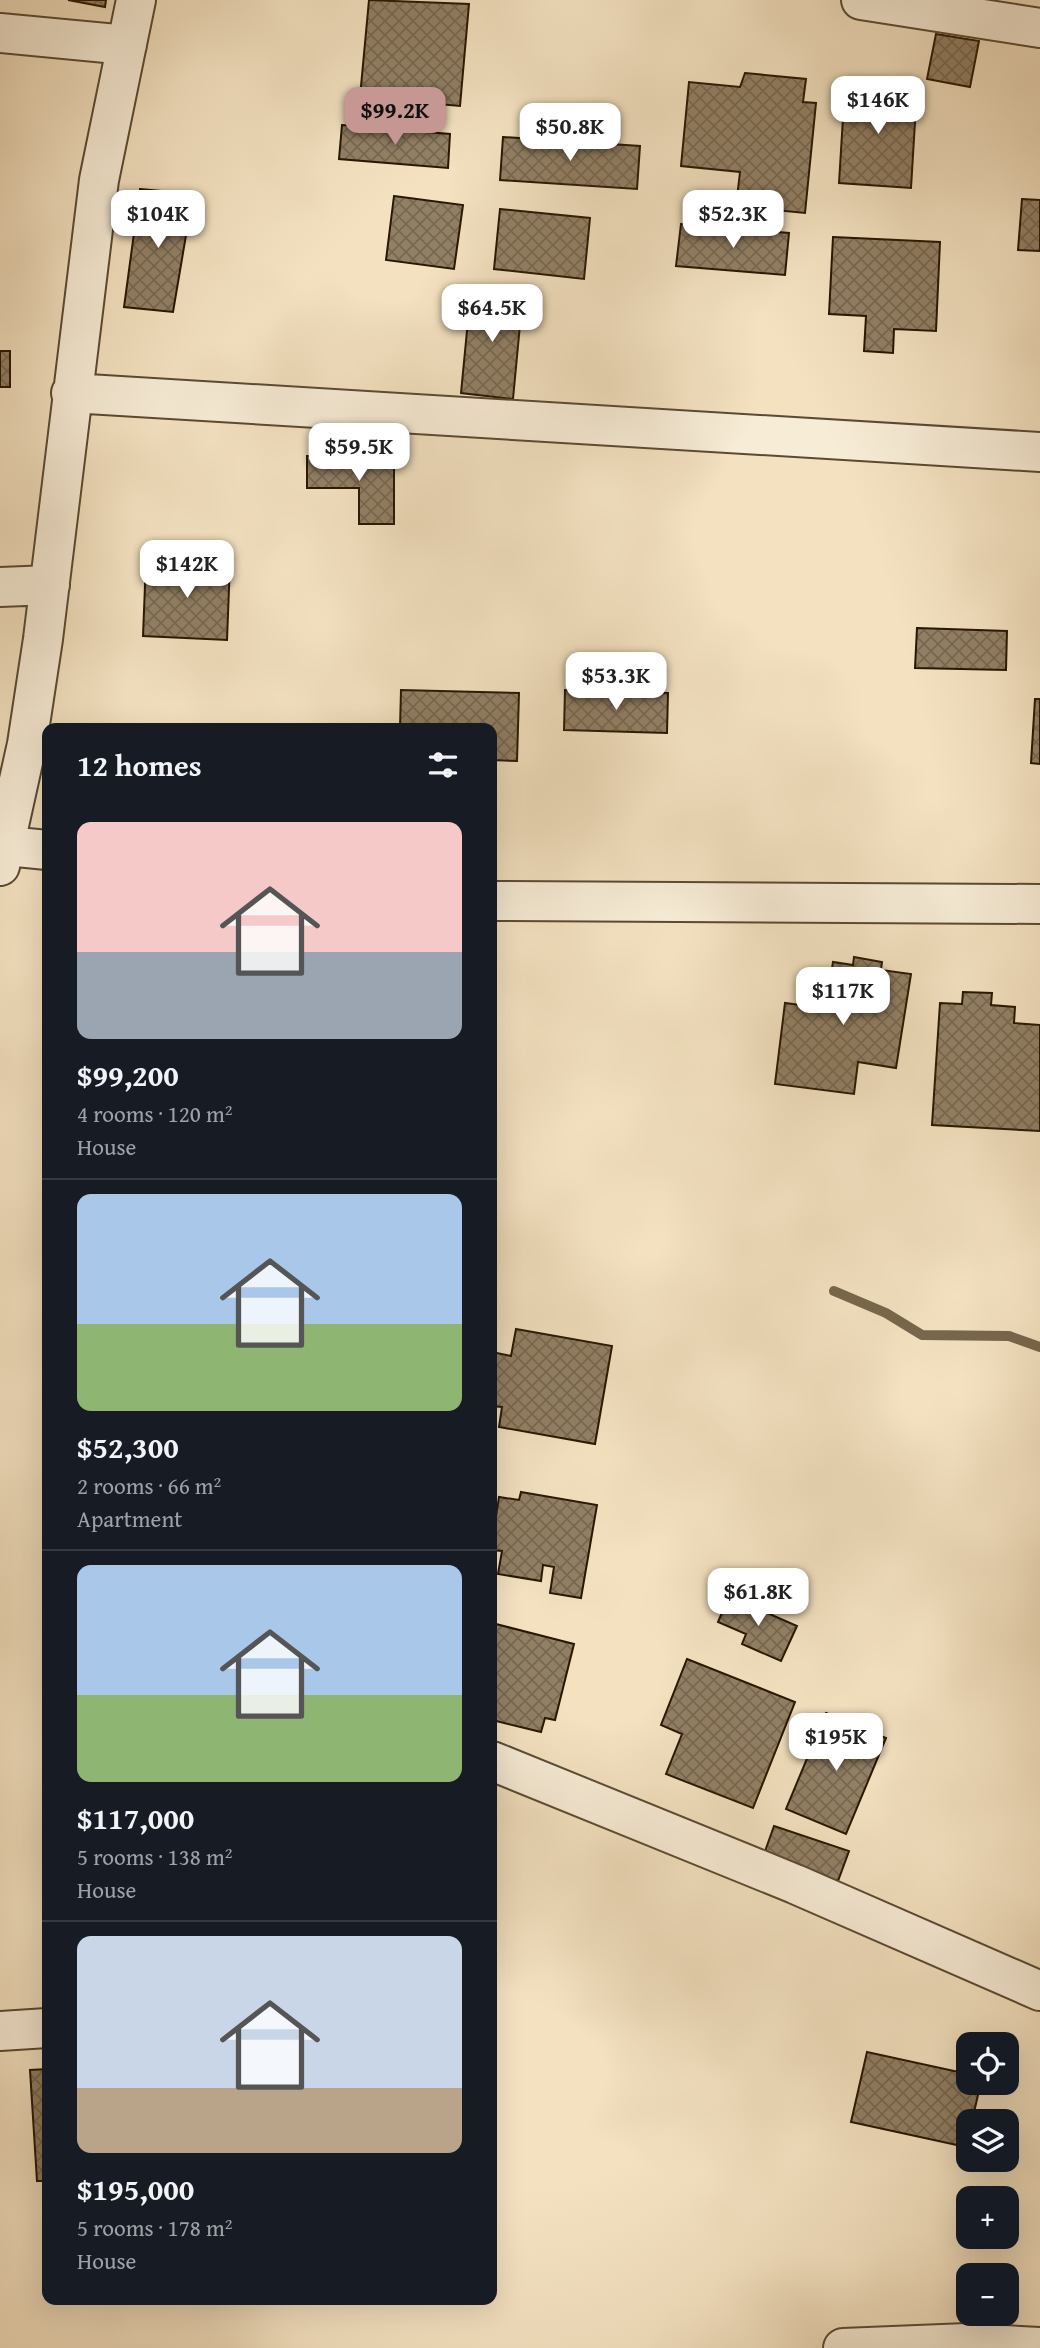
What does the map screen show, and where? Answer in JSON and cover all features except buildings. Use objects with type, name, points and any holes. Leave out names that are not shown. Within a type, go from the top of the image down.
[{"type":"street","points":[[42,851],[3,856],[27,744],[50,585],[99,180],[136,0]]},
{"type":"street","points":[[862,0],[1040,29]]},
{"type":"street","points":[[0,33],[127,45]]},
{"type":"street","points":[[72,393],[1040,452]]},
{"type":"street","points":[[0,587],[50,585]]},
{"type":"street","points":[[497,901],[1040,904]]},
{"type":"street","points":[[497,1763],[795,1884],[1040,1991]]},
{"type":"street","points":[[0,2031],[42,2028]]},
{"type":"street","points":[[843,2348],[967,2343],[1040,2347]]},
{"type":"waterway","points":[[834,1291],[886,1313],[922,1335],[1009,1336],[1040,1347]]}]
